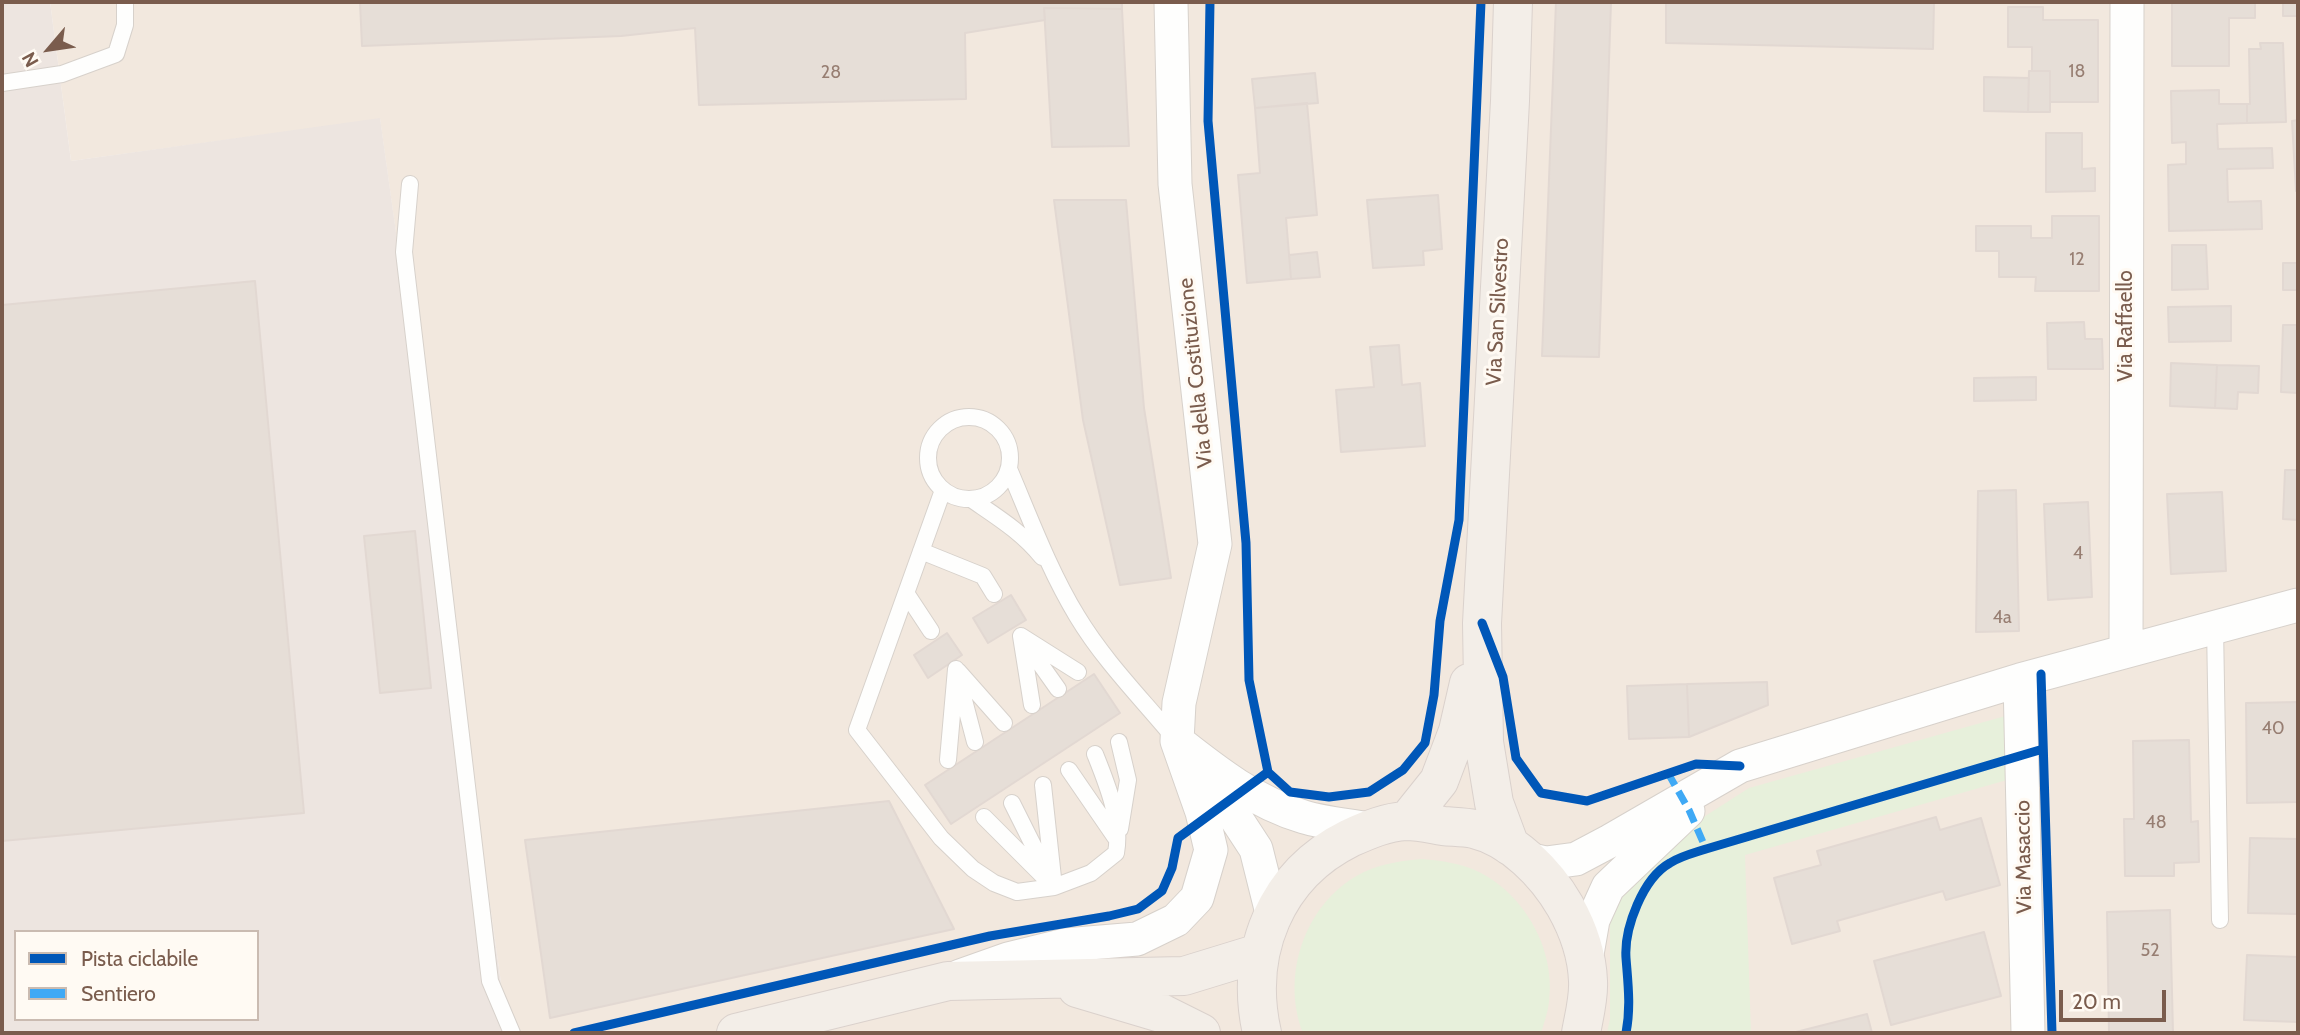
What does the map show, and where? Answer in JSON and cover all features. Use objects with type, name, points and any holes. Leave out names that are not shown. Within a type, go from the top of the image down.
[{"type":"main road","name":"Via San Silvestro","points":[[1513,2],[1482,622],[1485,742],[1494,803],[1519,852]]},
{"type":"main road","name":"Via San Silvestro","points":[[1407,821],[1439,780],[1458,731],[1482,622]]},
{"type":"main road","points":[[1262,1033],[1256,998],[1259,953],[1272,913],[1295,878],[1331,848],[1368,829],[1407,821],[1476,830],[1519,852],[1553,884],[1577,928],[1586,960],[1589,983],[1581,1033]]},
{"type":"main road","points":[[736,1033],[948,981],[1184,976],[1259,953]]},
{"type":"main road","points":[[1044,979],[1161,1013],[1201,1033]]},
{"type":"street","name":"Via della Costituzione","points":[[948,981],[1008,959],[1065,945],[1137,939],[1176,920],[1197,898],[1211,850],[1202,812],[1177,741],[1179,703],[1215,544],[1175,184],[1171,2]]},
{"type":"street","name":"Via Raffaello","points":[[2126,651],[2127,2]]},
{"type":"street","points":[[1519,852],[1546,863],[1576,859],[1740,766],[2020,680],[2298,605]]},
{"type":"street","name":"Via Masaccio","points":[[2020,680],[2028,1033]]},
{"type":"street","points":[[1177,741],[1209,767],[1251,795],[1303,817],[1368,829]]},
{"type":"street","points":[[1177,741],[1226,803],[1256,849],[1272,913]]},
{"type":"street","points":[[1586,960],[1593,920],[1608,887],[1653,842],[1740,766]]},
{"type":"lane","points":[[2,83],[62,74],[116,54],[125,25],[125,2]]},
{"type":"lane","points":[[410,184],[404,252],[477,875],[490,981],[512,1033]]},
{"type":"lane","points":[[975,417],[986,420],[1004,435],[1011,457],[1009,469],[995,490],[984,496],[961,498],[943,490],[934,479],[928,456],[931,443],[937,432],[955,419],[975,417]]},
{"type":"lane","points":[[1009,469],[1077,616],[1098,646],[1177,741]]},
{"type":"lane","points":[[943,490],[857,730],[941,838],[972,869],[1017,892],[1054,887],[1091,873],[1116,853],[1128,780],[1119,742]]},
{"type":"lane","points":[[971,499],[1008,523],[1032,545],[1054,571]]},
{"type":"lane","points":[[921,551],[983,576],[994,594]]},
{"type":"lane","points":[[906,593],[931,631]]},
{"type":"lane","points":[[2215,626],[2220,920]]},
{"type":"lane","points":[[1021,636],[1078,672]]},
{"type":"lane","points":[[1021,636],[1058,689]]},
{"type":"lane","points":[[1021,636],[1032,705]]},
{"type":"lane","points":[[956,669],[1004,723]]},
{"type":"lane","points":[[956,669],[975,742]]},
{"type":"lane","points":[[948,760],[956,669]]},
{"type":"lane","points":[[1095,754],[1109,788],[1118,842]]},
{"type":"lane","points":[[1069,771],[1118,842]]},
{"type":"lane","points":[[1043,785],[1054,887]]},
{"type":"lane","points":[[1012,803],[1054,887]]},
{"type":"lane","points":[[984,817],[1054,887]]},
{"type":"shaded area","points":[[2,2],[50,2],[71,161],[380,118],[508,1033],[2,1033]]},
{"type":"shaded area","points":[[50,2],[2298,2],[2298,1033],[508,1033],[380,119],[71,161]]},
{"type":"green space","points":[[2009,715],[2007,780],[1745,855],[1751,1033],[1607,1033],[1610,1019],[1610,922],[1620,894],[1685,829],[1749,788]]},
{"type":"green space","points":[[1422,859],[1458,864],[1496,882],[1523,910],[1534,926],[1542,944],[1550,982],[1547,1014],[1541,1033],[1303,1033],[1295,987],[1297,964],[1303,941],[1313,920],[1327,901],[1344,885],[1364,872],[1385,864]]},
{"type":"building","points":[[360,2],[1122,2],[1122,9],[1044,8],[1045,20],[965,33],[966,99],[699,105],[695,28],[621,36],[362,46]]},
{"type":"building","points":[[1556,2],[1611,2],[1599,357],[1542,356]]},
{"type":"building","points":[[1666,2],[1934,2],[1933,49],[1666,43]]},
{"type":"building","points":[[2172,2],[2255,2],[2255,18],[2229,18],[2229,66],[2172,66]]},
{"type":"building","points":[[2283,2],[2298,2],[2298,16],[2283,16]]},
{"type":"building","points":[[2008,7],[2043,7],[2043,20],[2098,20],[2098,102],[2050,102],[2050,71],[2032,71],[2032,47],[2008,47]]},
{"type":"building","points":[[1044,8],[1122,9],[1129,146],[1052,147]]},
{"type":"building","points":[[2260,43],[2283,43],[2286,122],[2247,123],[2247,104],[2250,104],[2249,49],[2261,49]]},
{"type":"building","points":[[2029,71],[2050,71],[2050,112],[2028,112]]},
{"type":"building","points":[[1315,73],[1318,103],[1255,108],[1252,79]]},
{"type":"building","points":[[1984,77],[2029,78],[2028,112],[1984,111]]},
{"type":"building","points":[[2219,90],[2219,104],[2247,104],[2247,123],[2217,124],[2218,149],[2272,148],[2273,168],[2227,169],[2228,202],[2261,201],[2262,229],[2169,231],[2168,165],[2186,164],[2186,142],[2172,143],[2171,91]]},
{"type":"building","points":[[1307,103],[1317,215],[1286,218],[1291,279],[1247,283],[1238,175],[1260,173],[1255,108]]},
{"type":"building","points":[[2298,120],[2298,191],[2296,191],[2292,121]]},
{"type":"building","points":[[2046,133],[2082,133],[2082,169],[2095,168],[2095,191],[2046,192]]},
{"type":"building","points":[[1438,195],[1442,249],[1423,251],[1424,265],[1373,268],[1367,200]]},
{"type":"building","points":[[1054,200],[1126,200],[1144,408],[1171,578],[1120,585],[1083,420]]},
{"type":"building","points":[[2052,216],[2099,216],[2099,291],[2035,291],[2036,277],[1999,277],[1999,251],[1976,251],[1976,226],[2031,226],[2031,238],[2052,238]]},
{"type":"building","points":[[2172,245],[2206,245],[2208,289],[2172,290]]},
{"type":"building","points":[[1317,252],[1320,277],[1291,279],[1289,255]]},
{"type":"building","points":[[2283,263],[2298,263],[2298,290],[2283,290]]},
{"type":"building","points":[[255,281],[304,813],[2,841],[2,305]]},
{"type":"building","points":[[2231,306],[2231,341],[2169,342],[2168,307]]},
{"type":"building","points":[[2084,322],[2085,339],[2102,339],[2103,369],[2048,369],[2047,323]]},
{"type":"building","points":[[2283,325],[2298,325],[2298,393],[2281,392]]},
{"type":"building","points":[[1399,345],[1402,385],[1420,383],[1425,446],[1341,452],[1336,390],[1374,387],[1370,347]]},
{"type":"building","points":[[2171,363],[2217,365],[2215,408],[2170,406]]},
{"type":"building","points":[[2217,365],[2259,366],[2258,393],[2238,392],[2237,409],[2215,408]]},
{"type":"building","points":[[2036,377],[2036,400],[1974,401],[1974,378]]},
{"type":"building","points":[[2285,470],[2298,470],[2298,520],[2283,519]]},
{"type":"building","points":[[2016,490],[2019,631],[1976,632],[1978,491]]},
{"type":"building","points":[[2222,492],[2226,571],[2171,574],[2167,494]]},
{"type":"building","points":[[2088,502],[2092,597],[2048,600],[2044,504]]},
{"type":"building","points":[[415,531],[431,688],[380,693],[364,536]]},
{"type":"building","points":[[1011,595],[1026,620],[988,643],[973,618]]},
{"type":"building","points":[[947,633],[962,655],[928,678],[914,655]]},
{"type":"building","points":[[1094,674],[1120,713],[951,824],[925,785]]},
{"type":"building","points":[[1767,682],[1768,705],[1689,737],[1687,684]]},
{"type":"building","points":[[1687,684],[1689,737],[1629,739],[1627,686]]},
{"type":"building","points":[[2298,702],[2298,802],[2247,803],[2246,703]]},
{"type":"building","points":[[2189,740],[2191,822],[2198,821],[2199,862],[2174,863],[2174,876],[2125,876],[2124,819],[2134,819],[2133,741]]},
{"type":"building","points":[[889,801],[954,929],[550,1018],[525,840]]},
{"type":"building","points":[[1936,817],[1940,830],[1981,818],[2000,885],[1946,900],[1943,891],[1837,921],[1840,931],[1792,944],[1774,878],[1821,865],[1817,851]]},
{"type":"building","points":[[2250,838],[2298,839],[2298,914],[2248,913]]},
{"type":"building","points":[[2170,910],[2173,1033],[2109,1033],[2107,912]]},
{"type":"building","points":[[1984,932],[2001,996],[1891,1025],[1874,961]]},
{"type":"building","points":[[2247,955],[2298,957],[2298,1022],[2244,1020]]},
{"type":"building","points":[[1867,1014],[1872,1033],[1792,1033]]},
{"type":"marked path","points":[[1668,773],[1689,810],[1706,849]]},
{"type":"cycle path","points":[[1210,2],[1208,121],[1246,543],[1249,680],[1268,772],[1290,792],[1329,797],[1369,792],[1403,770],[1425,743],[1434,695],[1440,621],[1459,520],[1481,2]]},
{"type":"cycle path","points":[[1482,623],[1503,677],[1516,758],[1541,793],[1587,801],[1696,764],[1740,766]]},
{"type":"cycle path","points":[[2041,674],[2052,1033]]},
{"type":"cycle path","points":[[1626,1033],[1629,1005],[1626,958],[1628,933],[1637,905],[1651,880],[1670,863],[1706,849],[2043,749]]},
{"type":"cycle path","points":[[574,1033],[990,936],[1138,909],[1162,891],[1172,868],[1178,838],[1268,772]]}]
